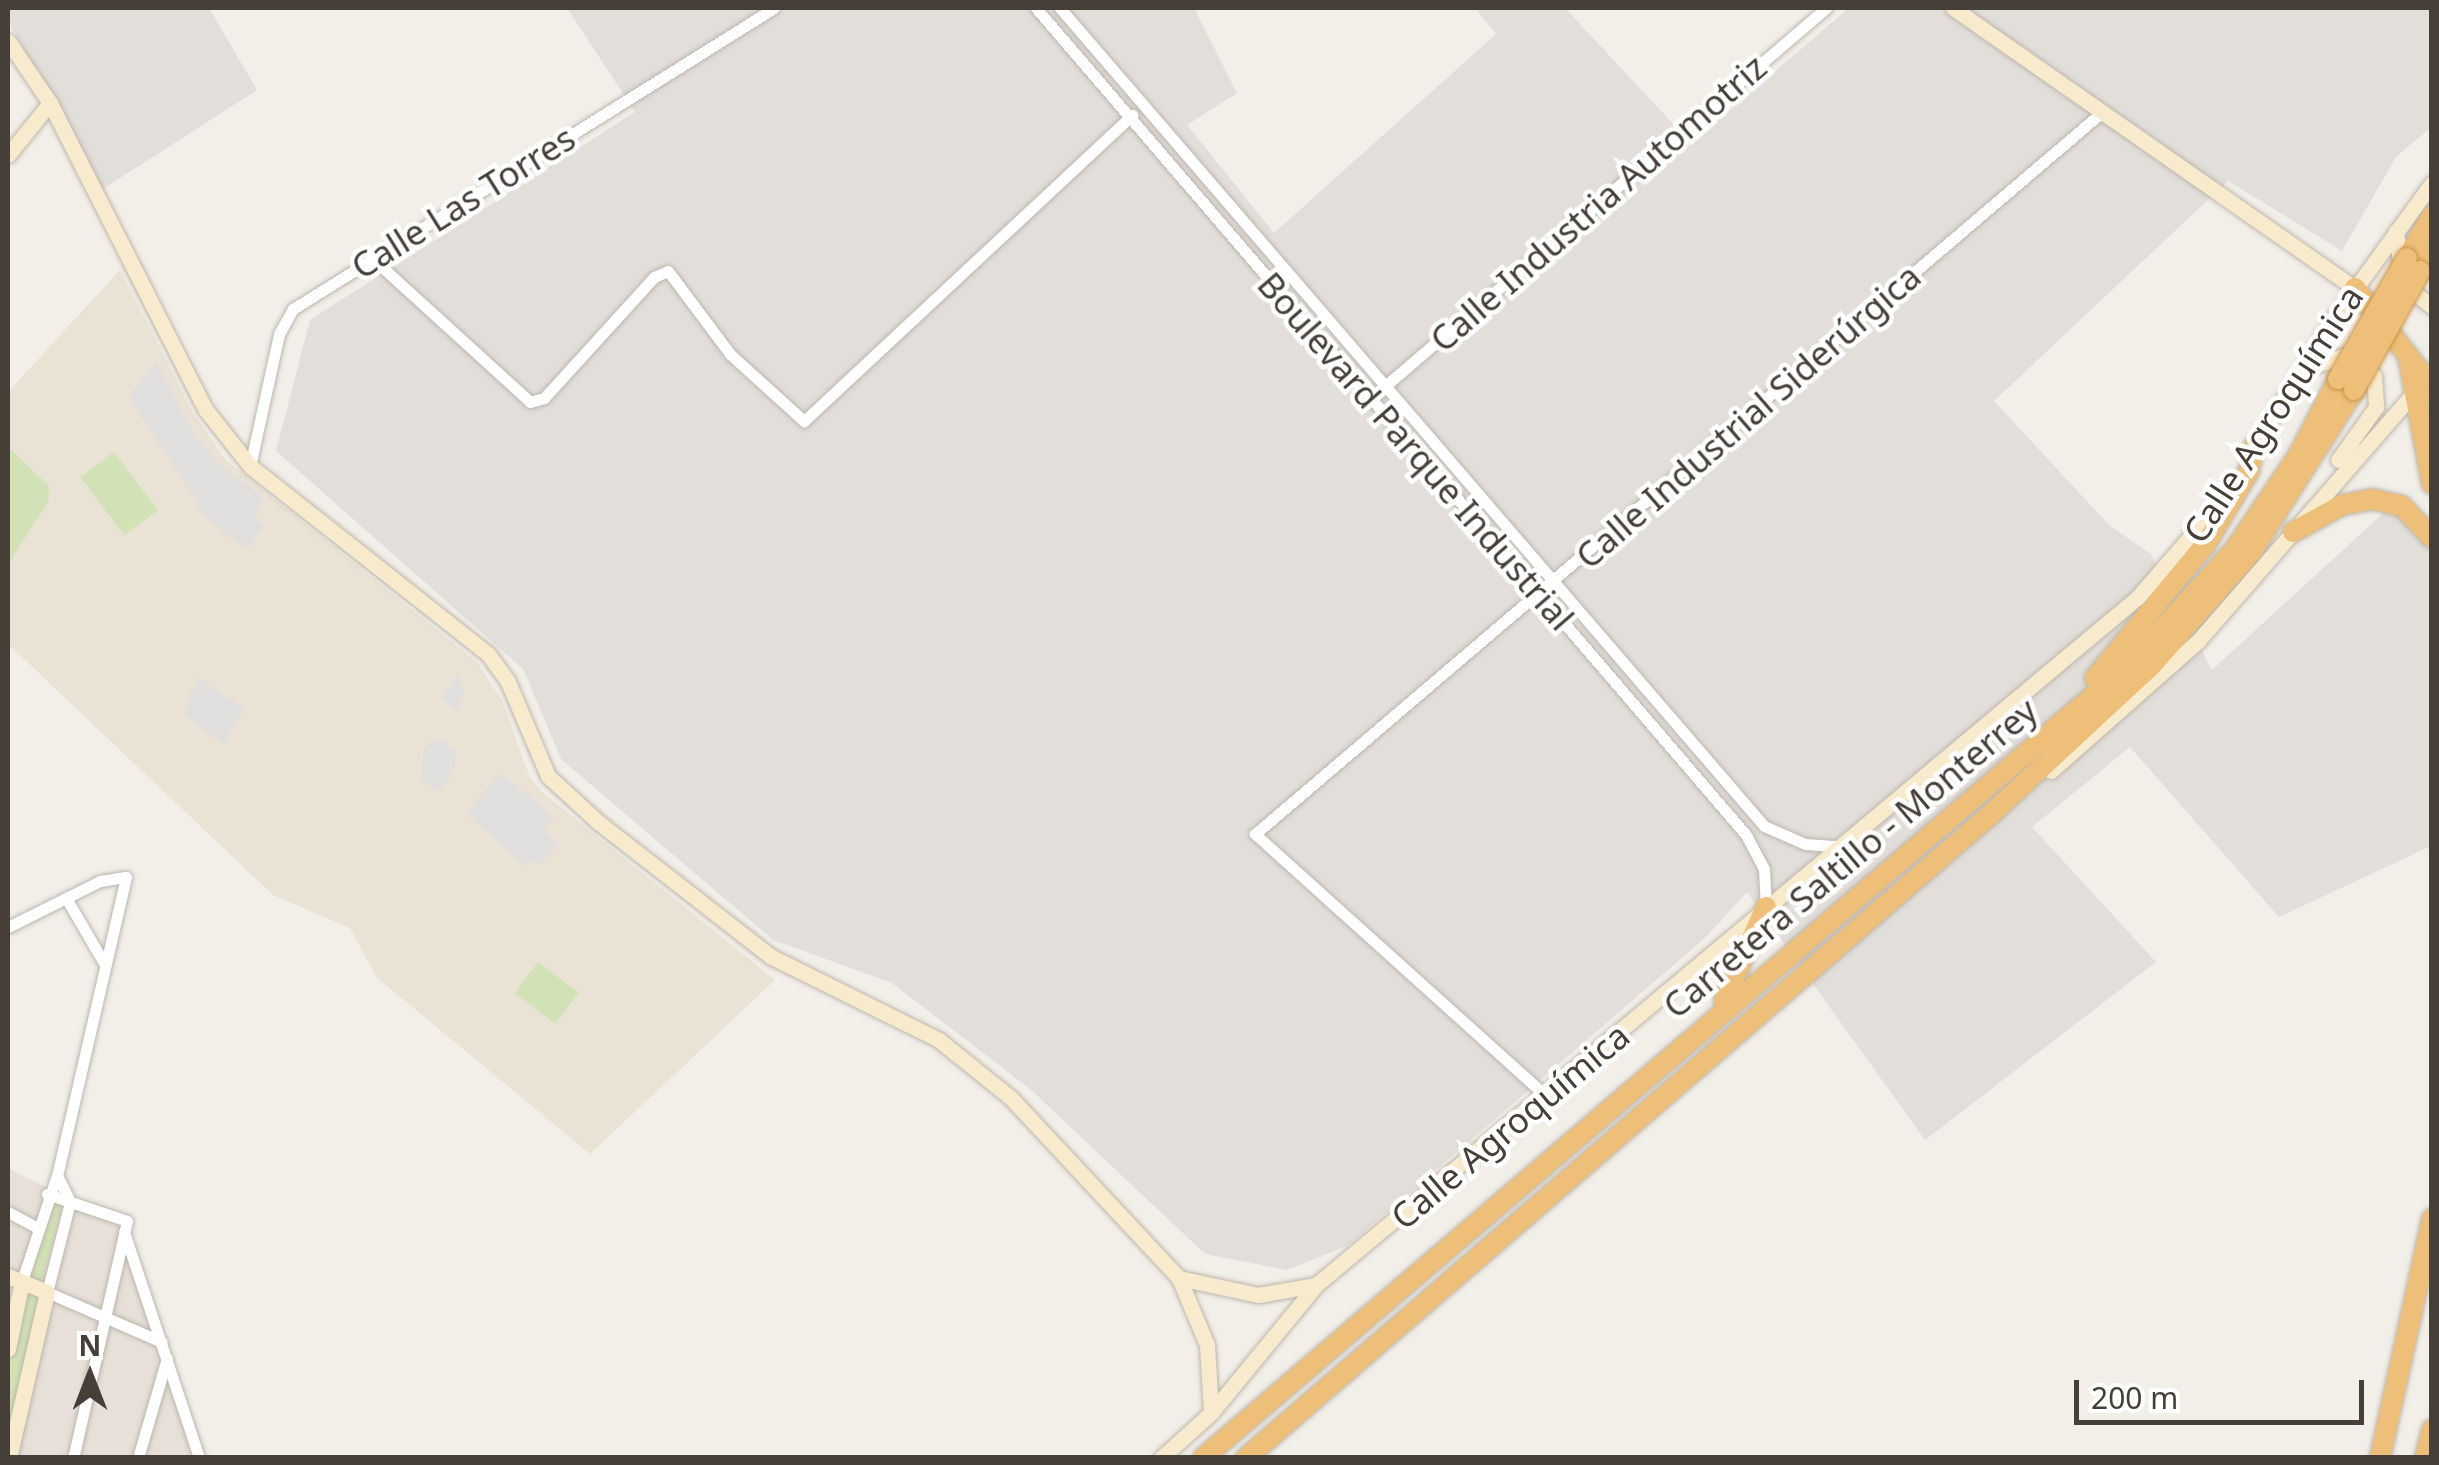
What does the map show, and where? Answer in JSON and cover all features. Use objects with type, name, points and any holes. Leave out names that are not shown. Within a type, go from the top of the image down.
[{"type":"highway","name":"Carretera Saltillo - Monterrey","points":[[1246,1458],[1992,814],[2192,626],[2272,523],[2413,265],[2432,216]]},
{"type":"highway","name":"Carretera Saltillo - Monterrey","points":[[2413,265],[2432,252]]},
{"type":"highway","points":[[2354,288],[2424,384],[2432,484]]},
{"type":"highway","name":"Carretera Saltillo - Monterrey","points":[[1202,1458],[2044,734],[2127,667],[2210,580],[2279,487],[2346,384]]},
{"type":"highway","points":[[2044,734],[2058,710],[2129,643],[2185,573],[2234,500],[2254,447]]},
{"type":"highway","points":[[2293,532],[2342,505],[2372,500],[2402,506],[2432,538]]},
{"type":"highway","points":[[1718,1013],[1750,951],[1766,908]]},
{"type":"highway","points":[[1735,935],[1750,951]]},
{"type":"highway","points":[[2380,1458],[2432,1219]]},
{"type":"highway","points":[[2425,1458],[2432,1430]]},
{"type":"street","name":"Calle Las Torres","points":[[250,466],[282,325],[293,309],[774,8]]},
{"type":"street","name":"Boulevard Parque Industrial","points":[[1036,8],[1736,822],[1760,854],[1766,908]]},
{"type":"street","points":[[1060,8],[1750,810],[1775,834],[1836,846]]},
{"type":"street","name":"Calle Industria Automotriz","points":[[1370,399],[1826,8]]},
{"type":"street","points":[[1953,8],[2354,288]]},
{"type":"street","points":[[8,40],[50,103],[198,395],[250,466],[488,654],[559,788],[770,956],[901,1018],[979,1068],[1077,1164],[1178,1278],[1207,1345],[1212,1413]]},
{"type":"street","points":[[8,155],[50,103]]},
{"type":"street","points":[[372,258],[530,402],[544,398],[654,276],[673,273],[730,354],[804,421],[1143,106]]},
{"type":"street","name":"Calle Industrial Siderúrgica","points":[[1546,1096],[1256,834],[2102,112]]},
{"type":"street","name":"Calle Agroquímica","points":[[1160,1458],[1212,1413],[1316,1284],[1546,1096],[1836,846],[2157,580],[2210,518],[2354,288],[2432,183]]},
{"type":"street","points":[[2397,226],[2402,284],[2432,307]]},
{"type":"street","points":[[1992,814],[2010,806],[2167,672],[2293,532],[2321,495],[2376,407],[2378,386],[2370,370],[2346,355],[2303,369]]},
{"type":"street","points":[[2321,495],[2424,384]]},
{"type":"street","points":[[1646,715],[1660,703]]},
{"type":"street","points":[[1690,769],[1706,757]]},
{"type":"street","points":[[1736,822],[1750,810]]},
{"type":"street","points":[[8,927],[105,879],[126,877],[57,1175],[15,1279],[8,1348]]},
{"type":"street","points":[[66,898],[104,963]]},
{"type":"street","points":[[9,1458],[70,1202],[57,1175]]},
{"type":"street","points":[[47,1194],[126,1226],[199,1458]]},
{"type":"street","points":[[8,1212],[36,1226]]},
{"type":"street","points":[[73,1458],[126,1226]]},
{"type":"street","points":[[1178,1278],[1258,1296],[1316,1284]]},
{"type":"street","points":[[15,1279],[162,1342]]},
{"type":"street","points":[[138,1458],[167,1358]]},
{"type":"shaded area","points":[[10,8],[209,8],[257,90],[103,189],[8,21]]},
{"type":"shaded area","points":[[567,8],[1194,8],[1237,93],[1187,125],[1274,233],[1496,34],[1475,8],[1565,8],[1691,143],[1849,8],[2431,8],[2431,127],[2396,157],[2342,251],[2228,181],[1994,401],[2110,526],[2151,554],[2212,670],[2392,505],[2432,544],[2431,846],[2279,917],[2130,747],[2032,827],[2156,962],[1925,1140],[1747,892],[1705,938],[1349,1245],[1287,1270],[1205,1254],[1030,1089],[892,983],[773,940],[561,759],[523,669],[276,451],[310,320],[635,112]]},
{"type":"shaded area","points":[[120,270],[193,413],[226,460],[477,662],[503,702],[529,775],[542,792],[775,980],[590,1154],[376,977],[350,928],[273,895],[8,644],[8,392]]},
{"type":"shaded area","points":[[156,362],[194,433],[218,463],[264,498],[255,517],[265,527],[246,550],[195,509],[198,504],[128,397]]},
{"type":"shaded area","points":[[458,675],[465,693],[456,712],[440,698]]},
{"type":"shaded area","points":[[198,677],[244,709],[223,744],[183,714]]},
{"type":"shaded area","points":[[437,738],[457,750],[454,771],[439,792],[421,780],[424,748]]},
{"type":"shaded area","points":[[501,773],[554,817],[543,830],[559,844],[539,865],[532,860],[524,867],[466,813]]},
{"type":"shaded area","points":[[8,1168],[120,1225],[192,1457],[8,1458]]},
{"type":"green space","points":[[8,447],[49,486],[48,502],[8,564]]},
{"type":"green space","points":[[114,452],[158,510],[124,536],[80,477]]},
{"type":"green space","points":[[538,962],[579,993],[555,1024],[515,993]]},
{"type":"green space","points":[[50,1202],[62,1205],[42,1282],[29,1276]]},
{"type":"green space","points":[[26,1291],[39,1297],[8,1441],[8,1372]]}]
